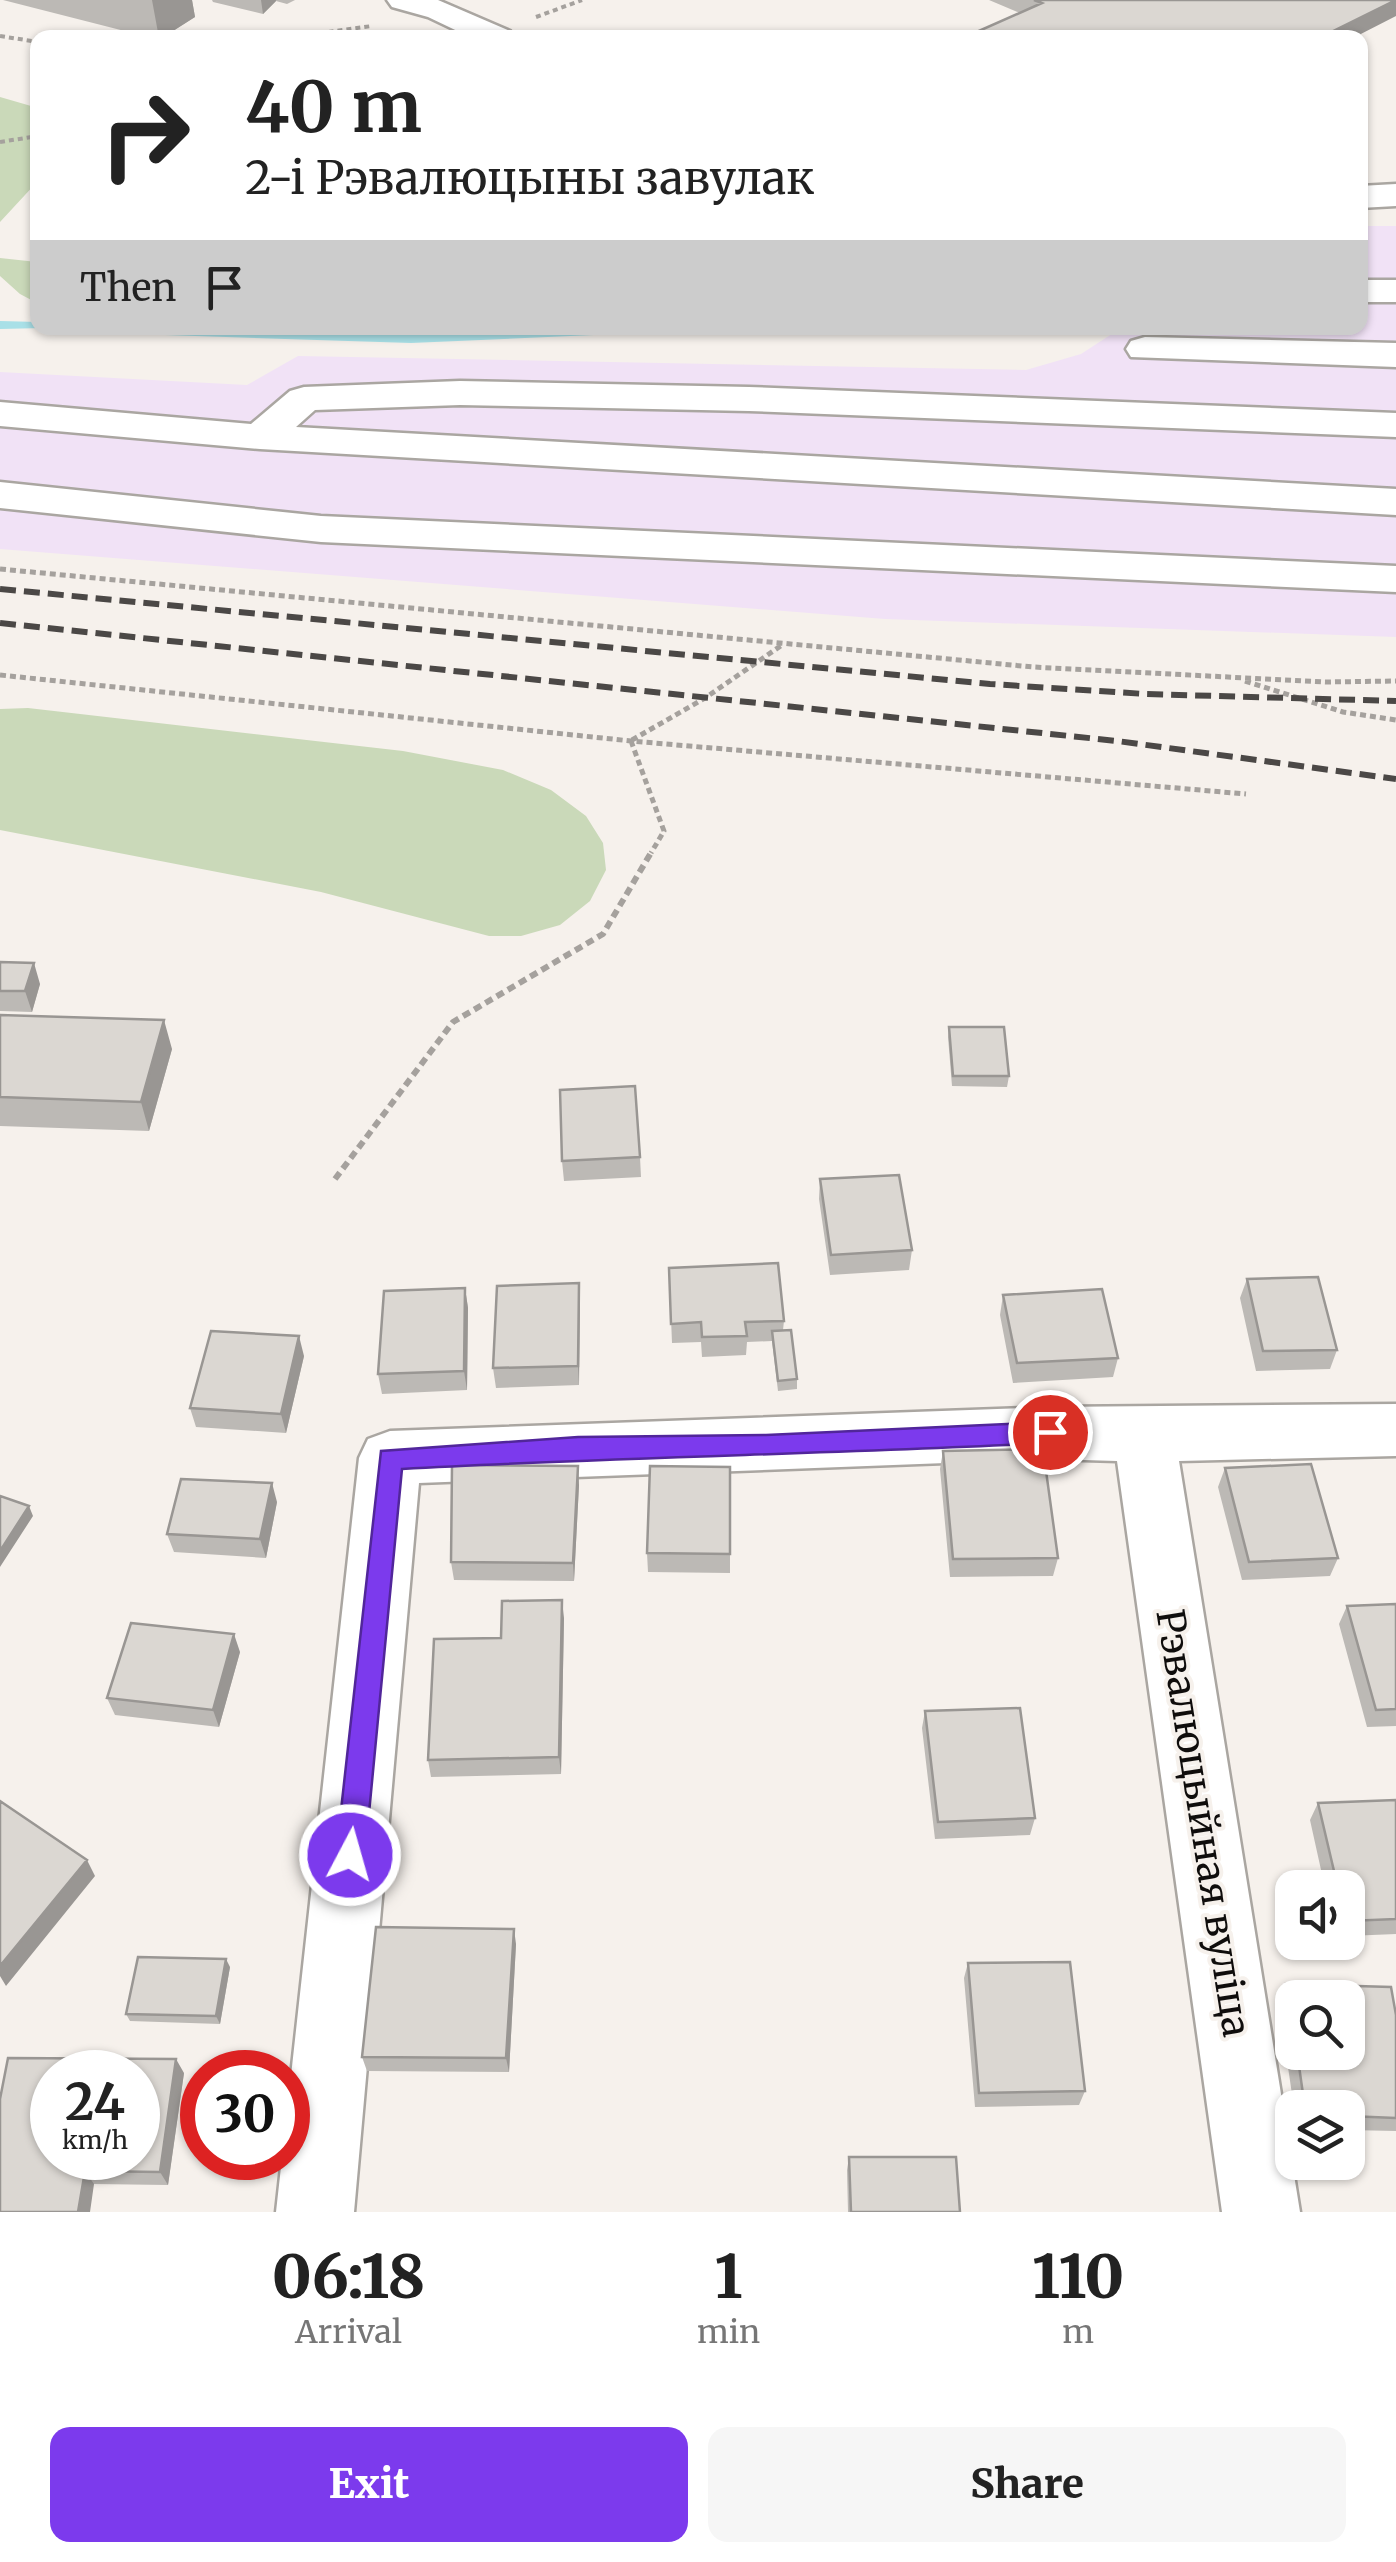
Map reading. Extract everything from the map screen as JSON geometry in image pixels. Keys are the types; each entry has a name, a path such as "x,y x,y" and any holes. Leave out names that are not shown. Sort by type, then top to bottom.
{"street":[{"path":"403,0 454,5 488,30"},
{"path":"1368,197 1396,195"},
{"path":"1368,291 1396,292"},
{"path":"1145,349 1396,355"},
{"path":"260,437 304,399 460,393 749,399 1396,424"},
{"path":"0,414 260,437 1396,502"},
{"path":"0,495 321,529 1396,579"},
{"path":"315,2212 390,1458 1050,1432 1144,1435 1396,1430"},
{"name":"Рэвалюцыйная вуліца","path":"1144,1435 1261,2212"}],"path":[{"path":"530,20 582,0"},
{"path":"349,30 382,26"},
{"path":"0,36 30,41"},
{"path":"0,142 30,137"},
{"path":"0,570 1034,666 1234,678 1396,681"},
{"path":"631,741 718,690 783,644"},
{"path":"0,676 631,741 1246,794"},
{"path":"1234,678 1343,712 1396,720"},
{"path":"335,1179 454,1022 603,934 664,831 631,741"}],"shaded area":[{"path":"1368,226 1396,226 1396,637 885,619 0,549 0,372 247,385 298,356 1026,370 1081,354 1110,335 1368,335"}],"green space":[{"path":"0,97 30,106 30,190 0,222"},
{"path":"0,258 30,261 30,299 20,294 0,276"},
{"path":"28,708 403,751 503,770 551,790 586,816 603,843 606,870 590,901 560,925 521,936 489,936 321,892 0,830 0,709"}],"building":[{"path":"1034,0 1396,0 1335,30 981,30 1042,3"},
{"path":"0,962 34,963 25,991 0,991"},
{"path":"0,1015 164,1020 141,1102 0,1097"},
{"path":"949,1027 1004,1027 1009,1076 953,1076"},
{"path":"635,1086 640,1157 562,1161 560,1090"},
{"path":"899,1175 912,1250 831,1255 820,1179"},
{"path":"778,1263 784,1321 745,1322 747,1336 702,1337 701,1322 671,1324 669,1268"},
{"path":"1318,1277 1337,1350 1263,1351 1247,1279"},
{"path":"579,1283 578,1366 493,1368 497,1286"},
{"path":"465,1288 464,1371 378,1374 384,1291"},
{"path":"1102,1289 1118,1358 1017,1363 1003,1295"},
{"path":"791,1330 797,1379 778,1381 772,1331"},
{"path":"211,1331 299,1336 281,1414 190,1408"},
{"path":"1043,1449 1058,1558 953,1559 943,1451"},
{"path":"1311,1464 1338,1558 1249,1562 1225,1468"},
{"path":"452,1465 578,1466 573,1563 451,1562"},
{"path":"650,1466 730,1467 730,1554 647,1553"},
{"path":"181,1479 272,1483 260,1539 167,1534"},
{"path":"0,1496 29,1506 0,1551"},
{"path":"562,1600 559,1757 428,1760 434,1639 501,1638 502,1601"},
{"path":"1396,1604 1396,1709 1376,1710 1347,1606"},
{"path":"131,1623 234,1634 213,1710 107,1698"},
{"path":"1020,1708 1035,1818 938,1822 925,1711"},
{"path":"1396,1800 1396,1919 1365,1920 1365,1870 1334,1870 1318,1803"},
{"path":"0,1801 87,1860 0,1966"},
{"path":"376,1927 514,1929 506,2058 362,2057"},
{"path":"138,1957 226,1959 216,2016 126,2014"},
{"path":"1070,1962 1085,2091 979,2093 968,1963"},
{"path":"1365,1986 1391,1987 1396,2015 1396,2118 1365,2117 1365,2090 1302,2090 1300,2070 1365,2070"},
{"path":"8,2058 30,2058 30,2180 83,2180 78,2212 0,2212 0,2099"},
{"path":"160,2059 176,2059 160,2172"},
{"path":"849,2157 956,2157 960,2212 851,2212"}],"waterway":[{"path":"0,325 30,326"},
{"path":"288,335 411,339 502,335"}],"railway":[{"path":"0,589 990,684 1145,694 1396,701"},
{"path":"0,623 1117,741 1396,779"}],"route":[{"path":"350,1855 390,1458 578,1448 906,1441 1050,1432"}]}
